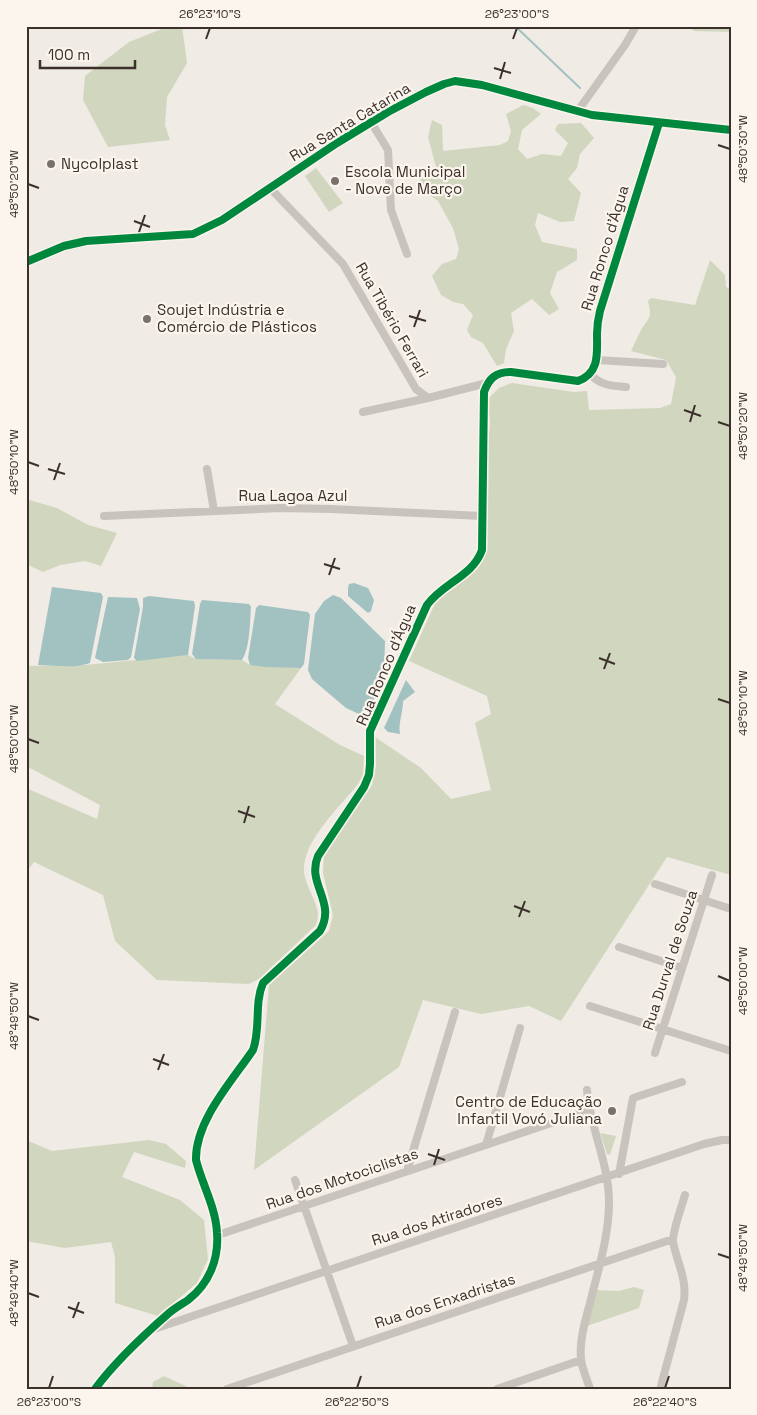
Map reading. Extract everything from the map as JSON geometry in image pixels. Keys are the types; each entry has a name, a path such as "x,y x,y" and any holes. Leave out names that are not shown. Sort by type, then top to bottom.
{"street":[{"path":"577,112 625,45 636,26"},
{"name":"Rua Santa Catarina","path":"26,262 64,246 86,241 193,234 222,220 371,122 426,92 455,81 482,85 577,112 731,130"},
{"path":"371,122 388,150 391,210 407,254"},
{"name":"Rua Ronco d’Água","path":"590,374 597,360 596,332 600,311 659,123"},
{"name":"Rua Tibério Ferrari","path":"270,188 343,264 416,389 428,398 488,383"},
{"path":"597,360 663,364"},
{"path":"488,383 495,375 503,372 571,381 584,379 590,374 595,380 603,384 626,387"},
{"name":"Rua Ronco d’Água","path":"95,1389 108,1373 152,1329 170,1312 196,1293 208,1278 216,1257 218,1235 196,1160 200,1136 203,1127 220,1098 253,1050 257,1041 259,991 262,983 320,931 324,924 327,910 315,875 315,862 364,787 369,775 370,730 427,605 433,596 474,566 479,558 482,550 484,392 488,383"},
{"path":"363,412 428,398"},
{"path":"207,469 214,511"},
{"name":"Rua Lagoa Azul","path":"104,516 282,508 482,516"},
{"name":"Rua Durval de Souza","path":"655,1053 712,874"},
{"path":"654,884 731,909"},
{"path":"619,947 682,968"},
{"path":"590,1006 663,1030 730,1049"},
{"path":"407,1172 455,1012"},
{"path":"486,1145 520,1028"},
{"path":"619,1174 633,1098 682,1082"},
{"path":"587,1090 590,1110 608,1178 608,1216 600,1264 583,1328 581,1360 590,1389"},
{"name":"Rua dos Motociclistas","path":"218,1235 590,1110"},
{"name":"Rua dos Atiradores","path":"152,1329 608,1178 713,1141 731,1140"},
{"path":"295,1180 353,1346"},
{"path":"661,1386 684,1300 685,1289 673,1239 685,1195"},
{"name":"Rua dos Enxadristas","path":"227,1388 673,1239"},
{"path":"497,1389 581,1360"}],"green space":[{"path":"169,26 182,26 187,63 167,97 165,125 170,140 108,147 83,100 85,76 129,42"},
{"path":"684,26 731,26 731,32 695,31"},
{"path":"523,105 533,108 541,114 522,130 518,149 527,159 542,154 561,156 568,143 555,130 558,124 581,123 594,138 580,154 577,168 568,179 581,193 574,221 560,222 538,213 535,225 542,242 577,249 577,260 557,272 550,293 559,309 549,315 532,299 511,313 514,331 506,349 504,363 497,366 483,343 471,337 467,330 473,315 463,304 453,302 441,295 432,276 442,264 456,259 459,249 453,228 438,201 427,193 417,175 436,167 428,137 432,120 442,125 443,151 500,145 508,141 511,131 506,114"},
{"path":"316,168 343,203 329,212 305,176"},
{"path":"710,260 725,275 726,287 731,289 731,875 667,857 561,1021 529,1006 481,1014 423,1000 399,1067 254,1170 269,985 329,931 333,915 323,873 324,855 372,785 376,766 375,737 421,768 451,799 491,790 475,723 491,714 487,696 409,661 436,601 478,568 487,550 487,460 490,423 488,399 499,388 512,383 574,392 587,391 589,410 660,408 671,404 676,377 666,360 631,351 649,318 648,301 651,298 695,305"},
{"path":"26,499 57,508 88,525 117,533 101,566 85,561 60,565 43,572 26,564"},
{"path":"188,655 196,659 242,660 250,665 301,668 275,704 340,745 364,756 363,775 358,784 315,837 305,861 305,878 317,909 316,925 259,979 249,984 157,980 115,941 103,895 34,862 26,872 26,788 97,819 100,805 26,766 26,666 85,665"},
{"path":"600,1133 616,1136 610,1155 607,1154"},
{"path":"26,1140 52,1151 149,1140 166,1144 186,1161 185,1168 134,1152 122,1177 180,1200 204,1220 208,1259 197,1283 158,1316 115,1303 115,1257 111,1242 65,1248 26,1241"},
{"path":"634,1287 644,1290 639,1308 587,1326 596,1290 619,1291"},
{"path":"164,1376 192,1389 152,1389 153,1382"}],"water":[{"path":"354,583 368,588 374,600 371,611 368,613 348,596 349,584"},
{"path":"52,587 101,593 103,597 90,663 71,666 38,665"},
{"path":"333,595 341,598 385,641 384,675 369,711 361,715 346,708 333,697 312,679 308,670 315,614 324,601"},
{"path":"149,596 194,601 195,606 188,655 137,661 134,658 143,598"},
{"path":"108,597 137,598 140,609 131,657 128,660 103,662 95,658"},
{"path":"202,600 249,604 251,607 248,642 242,660 196,659 192,654"},
{"path":"259,605 308,612 310,615 304,664 301,668 250,665 248,658 256,608"},
{"path":"406,680 415,692 403,701 400,734 388,732 384,728"}],"waterway":[{"path":"515,26 580,88"}],"cycle path":[{"path":"26,262 64,246 86,241 193,234 222,220 337,143 388,112 426,92 455,81 482,85 592,115 731,130"},
{"path":"95,1389 140,1339 169,1313 195,1294 207,1279 216,1252 217,1233 214,1214 196,1160 197,1145 208,1116 216,1102 253,1050 257,1033 260,991 263,983 320,931 325,911 316,875 315,866 318,856 364,787 369,775 370,731 427,605 441,591 465,573 478,559 482,550 484,392 488,383 501,373 511,372 578,381 594,368 597,355 597,328 600,311 659,123"}],"place":[{"name":"Nycolplast","path":"51,164"},
{"name":"Escola Municipal - Nove de Março","path":"335,181"},
{"name":"Soujet Indústria e Comércio de Plásticos","path":"147,319"},
{"name":"Centro de Educação Infantil Vovó Juliana","path":"612,1111"}]}
